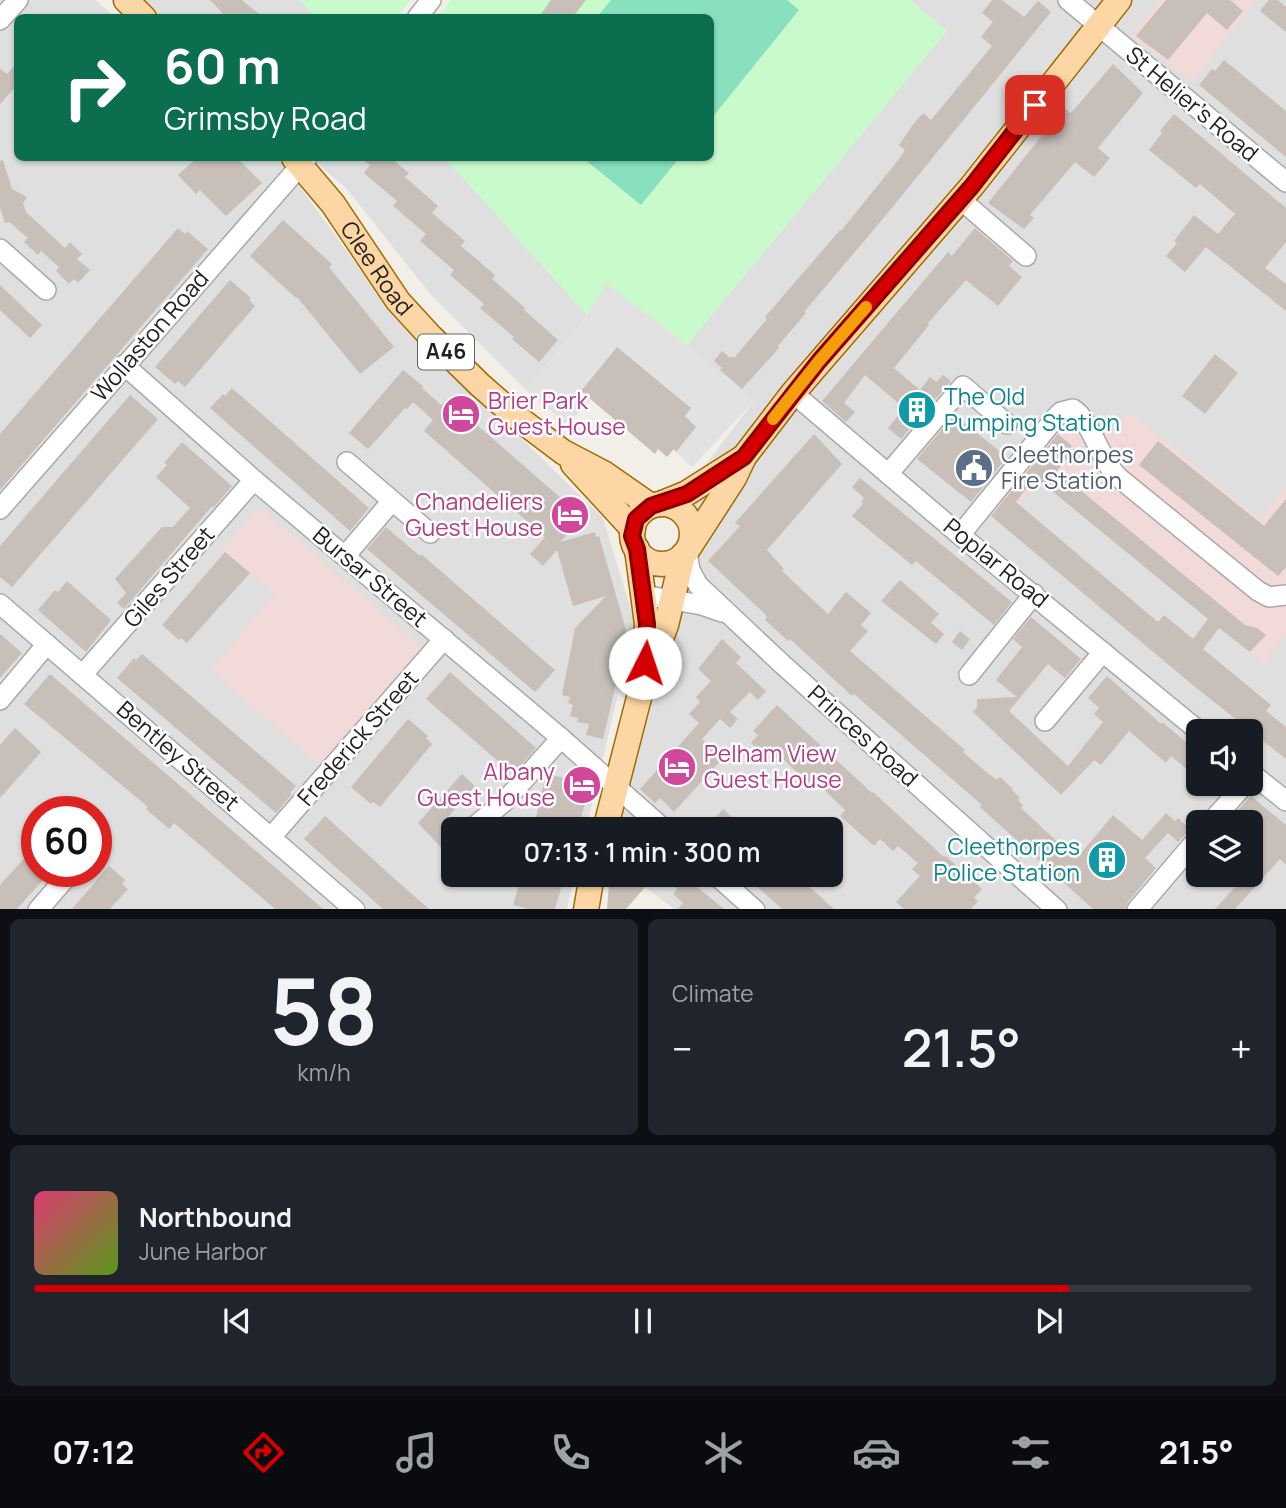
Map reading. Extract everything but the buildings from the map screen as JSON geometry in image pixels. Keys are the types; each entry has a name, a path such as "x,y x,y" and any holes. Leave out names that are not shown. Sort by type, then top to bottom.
{"main road":[{"path":"126,0 140,14"},
{"path":"643,682 657,652 686,551 734,478 744,457 793,393 960,199 1119,0"},
{"name":"Clee Road","path":"302,161 398,300 431,338 518,418 563,452 656,505"},
{"name":"Clee Road","path":"563,452 635,539"},
{"path":"610,817 643,682 647,624 635,539 643,511 687,494 744,457"},
{"name":"A46","path":"635,539 642,556 658,564 667,563 686,551 691,526 687,517 680,509 656,505"},
{"path":"586,909 590,887"}],"street":[{"path":"0,20 18,0"},
{"path":"420,14 431,0"},
{"name":"St Helier's Road","path":"1068,0 1286,182"},
{"name":"Wollaston Road","path":"0,509 300,161"},
{"path":"960,199 1026,256"},
{"path":"0,249 46,290"},
{"name":"Bursar Street","path":"124,365 254,480 618,786 651,817"},
{"path":"888,474 963,386 1007,424"},
{"name":"Poplar Road","path":"793,393 960,535 1186,720"},
{"path":"960,535 1056,417 1061,412 1073,409 1082,416 1104,460 1118,477 1258,591 1269,597 1286,595"},
{"path":"347,462 430,533"},
{"name":"Giles Street","path":"83,674 254,480"},
{"path":"345,556 392,501"},
{"name":"Princes Road","path":"686,551 690,570 698,585 1057,909"},
{"path":"969,675 1034,594"},
{"path":"643,595 702,605 730,614"},
{"name":"Bentley Street","path":"0,604 355,909"},
{"name":"Frederick Street","path":"272,836 444,639"},
{"path":"0,700 47,644"},
{"path":"1045,721 1103,652"},
{"path":"485,817 503,802 561,738"},
{"path":"1263,786 1286,801"},
{"path":"1221,810 1234,796"},
{"path":"1137,909 1186,852"},
{"path":"38,909 58,887"},
{"path":"730,887 755,909"}],"shaded area":[{"path":"0,0 95,0 111,14 14,14 14,161 279,161 391,312 603,518 635,623 589,817 441,817 441,887 572,887 567,909 0,909"},
{"path":"131,0 300,0 313,14 147,14"},
{"path":"910,0 1286,0 1286,909 674,909 645,887 843,887 843,817 619,817 631,685 697,476 754,401 687,345 947,31"},
{"path":"1161,0 1256,0 1191,82 1132,36"},
{"path":"314,161 448,161 587,315 526,390 431,295 347,189"},
{"path":"606,283 754,401 692,467 676,452 695,427 685,416 691,408 617,347 581,391 590,400 568,425 526,390 587,315"},
{"path":"1133,415 1260,519 1286,488 1286,635 1263,662 1042,482 1040,481 1002,525 984,511 1052,427 1060,435 1068,427 1079,435 1105,422"},
{"path":"260,507 422,648 320,765 211,671 275,593 222,549"}],"green space":[{"path":"300,0 411,0 399,14 312,14"},
{"path":"451,0 910,0 947,31 687,345 607,284 587,315 448,161 714,161 714,14 440,14"},
{"path":"611,0 787,0 799,10 714,115 714,14 599,14"},
{"path":"587,161 677,161 641,205"}],"slow traffic":[{"path":"773,419 866,307"}],"place":[{"name":"The Old Pumping Station","path":"917,410"},
{"name":"Brier Park Guest House","path":"461,414"},
{"name":"Cleethorpes Fire Station","path":"974,468"},
{"name":"Chandeliers Guest House","path":"570,515"},
{"name":"Pelham View Guest House","path":"677,767"},
{"name":"Albany Guest House","path":"582,785"},
{"name":"Cleethorpes Police Station","path":"1107,860"}],"route":[{"path":"645,663 647,624 637,549 632,536 636,519 651,506 687,494 744,457 819,361 972,186 1035,105"}]}
